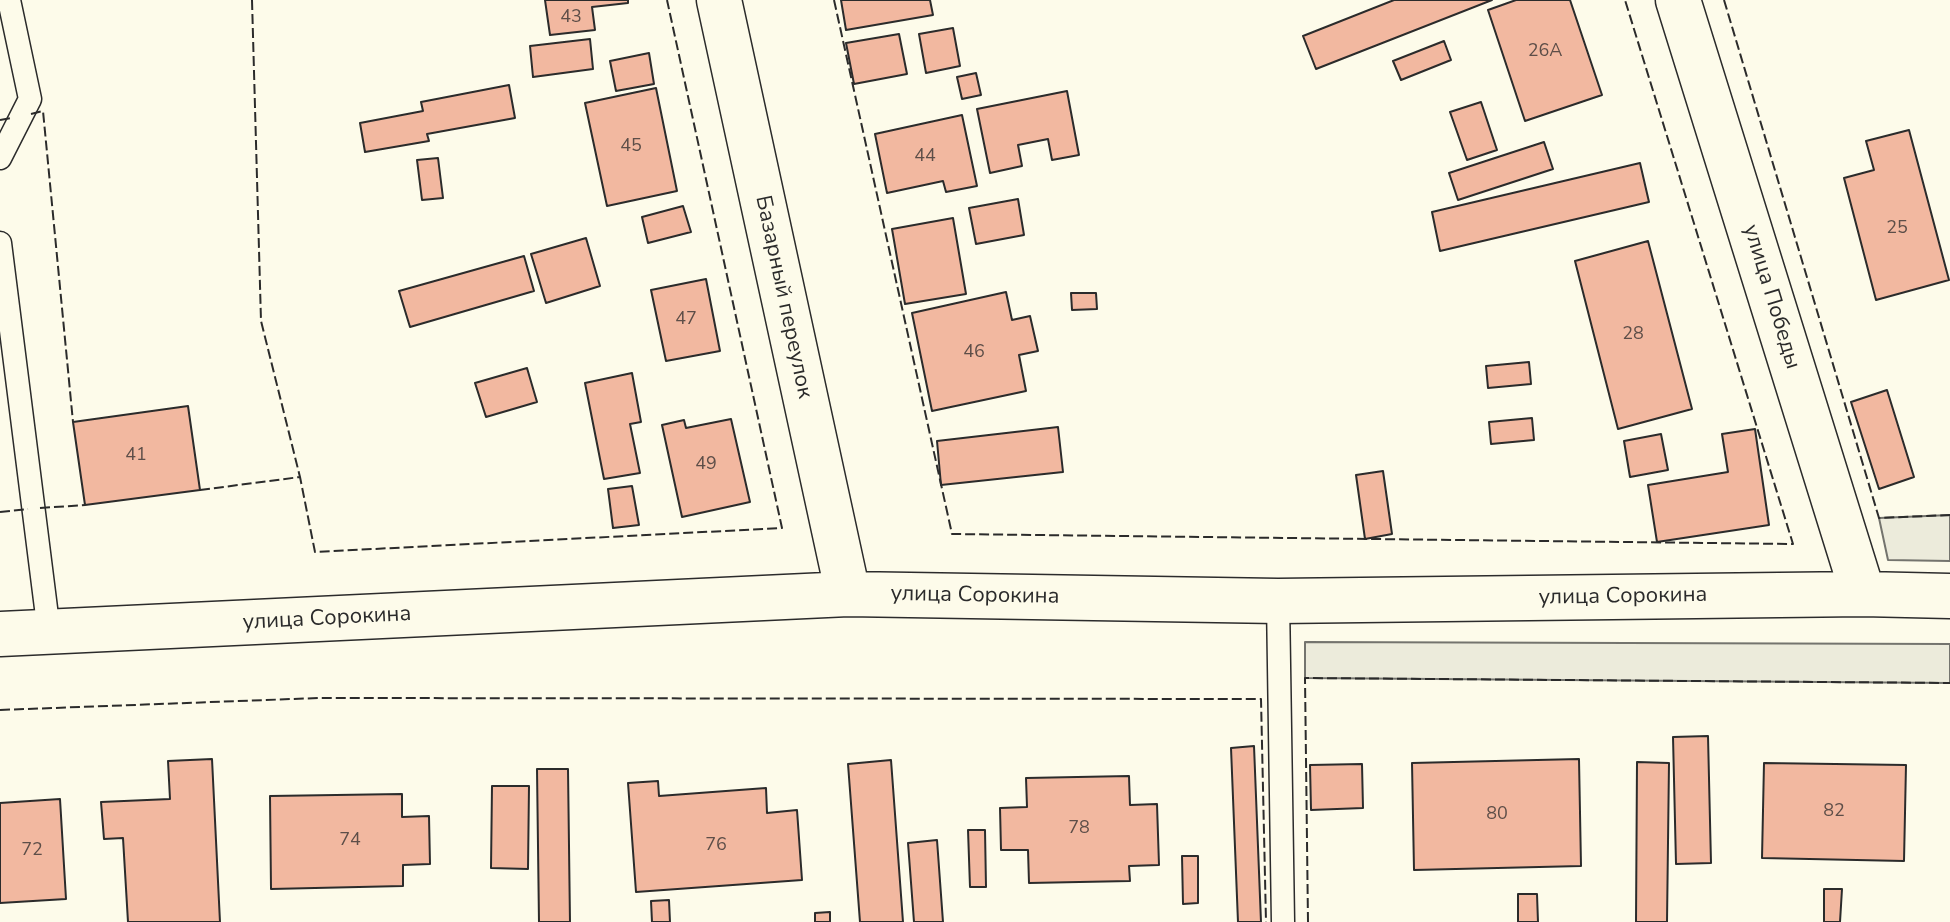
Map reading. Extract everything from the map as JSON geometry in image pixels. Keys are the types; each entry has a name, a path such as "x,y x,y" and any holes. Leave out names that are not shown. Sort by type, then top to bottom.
{"street":[{"name":"Базарный переулок","path":"719,0 848,594"},
{"name":"улица Победы","path":"1678,0 1863,594"},
{"name":"улица Сорокина","path":"0,634 848,594 1278,601 1863,594 1950,596"}],"lane":[{"path":"0,158 30,99 9,0"},
{"path":"0,243 49,632"},
{"path":"1278,601 1283,922"}],"shaded area":[{"path":"1950,515 1950,561 1888,560 1879,518"},
{"path":"1305,642 1950,644 1950,683 1305,678"}],"building":[{"path":"545,0 628,0 628,3 592,7 595,30 550,35"},
{"path":"841,0 930,0 933,15 846,30"},
{"path":"1394,0 1492,0 1316,69 1303,36"},
{"path":"1516,0 1570,0 1602,95 1525,121 1488,10"},
{"path":"953,28 960,66 926,73 919,34"},
{"path":"899,34 907,74 854,84 846,43"},
{"path":"590,39 593,69 533,77 530,46"},
{"path":"1444,41 1451,60 1401,80 1393,61"},
{"path":"649,53 654,84 616,91 610,61"},
{"path":"976,73 981,95 962,99 957,77"},
{"path":"509,85 515,118 427,134 429,141 365,152 360,123 423,111 421,102"},
{"path":"656,88 677,191 607,206 585,103"},
{"path":"1067,91 1079,155 1052,160 1048,139 1018,145 1022,166 990,173 977,109"},
{"path":"1481,102 1497,150 1467,160 1450,112"},
{"path":"962,115 977,186 946,192 943,181 887,193 875,134"},
{"path":"1909,130 1949,280 1876,300 1844,178 1874,170 1866,141"},
{"path":"1544,142 1553,169 1458,200 1449,173"},
{"path":"438,158 443,198 422,200 417,160"},
{"path":"1640,163 1649,202 1440,251 1432,212"},
{"path":"1018,199 1024,235 976,244 969,208"},
{"path":"683,206 691,232 648,243 642,217"},
{"path":"953,218 966,294 905,304 892,229"},
{"path":"586,238 600,286 546,303 531,254"},
{"path":"1648,241 1692,409 1618,429 1575,261"},
{"path":"524,256 534,291 410,327 399,291"},
{"path":"706,279 720,351 666,361 651,290"},
{"path":"1006,292 1012,320 1030,316 1038,351 1019,355 1026,391 932,411 912,313"},
{"path":"1071,293 1096,293 1097,309 1072,310"},
{"path":"1529,362 1531,384 1488,388 1486,366"},
{"path":"527,368 537,402 486,417 475,383"},
{"path":"632,373 641,422 630,424 640,473 604,479 585,383"},
{"path":"1887,390 1914,477 1879,489 1851,402"},
{"path":"188,406 200,490 85,505 73,422"},
{"path":"1532,418 1534,440 1491,444 1489,422"},
{"path":"731,419 750,502 682,517 662,425 684,420 686,428"},
{"path":"1058,427 1063,472 941,485 937,441"},
{"path":"1755,429 1769,525 1657,542 1648,485 1728,472 1722,434"},
{"path":"1661,434 1668,470 1630,477 1624,441"},
{"path":"1383,471 1392,534 1365,539 1356,475"},
{"path":"632,486 639,525 613,528 608,489"},
{"path":"1708,736 1711,863 1676,864 1673,737"},
{"path":"1254,746 1261,922 1238,922 1231,748"},
{"path":"212,759 220,922 128,922 123,838 104,839 101,802 170,799 168,761"},
{"path":"1579,759 1581,866 1414,870 1412,763"},
{"path":"891,760 903,922 860,922 848,764"},
{"path":"1637,762 1669,763 1667,922 1636,922"},
{"path":"1764,763 1906,765 1904,861 1762,858"},
{"path":"1362,764 1363,808 1311,810 1310,765"},
{"path":"537,769 568,769 570,922 539,922"},
{"path":"1129,776 1130,805 1157,804 1159,865 1129,866 1130,881 1029,883 1028,850 1001,850 1000,808 1027,807 1026,778"},
{"path":"658,781 659,796 766,788 767,813 797,810 802,880 636,892 628,783"},
{"path":"492,786 529,786 528,869 491,868"},
{"path":"402,794 402,817 429,816 430,864 403,865 403,886 271,889 270,796"},
{"path":"60,799 66,899 0,903 0,803"},
{"path":"968,830 985,830 986,887 970,887"},
{"path":"937,840 943,922 914,922 908,843"},
{"path":"1182,856 1198,856 1198,903 1183,904"},
{"path":"1824,889 1842,889 1840,922 1824,922"},
{"path":"1518,894 1537,894 1538,922 1518,922"},
{"path":"669,900 670,922 652,922 651,901"},
{"path":"830,912 830,922 815,922 815,913"}],"fence":[{"path":"252,0 261,321 300,477"},
{"path":"200,490 300,477 315,552 782,528 667,0"},
{"path":"834,0 952,534 1793,544 1625,0"},
{"path":"1724,0 1879,518 1950,515"},
{"path":"31,114 43,111 73,422"},
{"path":"0,120 12,118"},
{"path":"40,508 85,505"},
{"path":"0,512 28,509"},
{"path":"1308,922 1305,678 1950,683"},
{"path":"0,710 319,698 1261,699 1266,922"}]}
